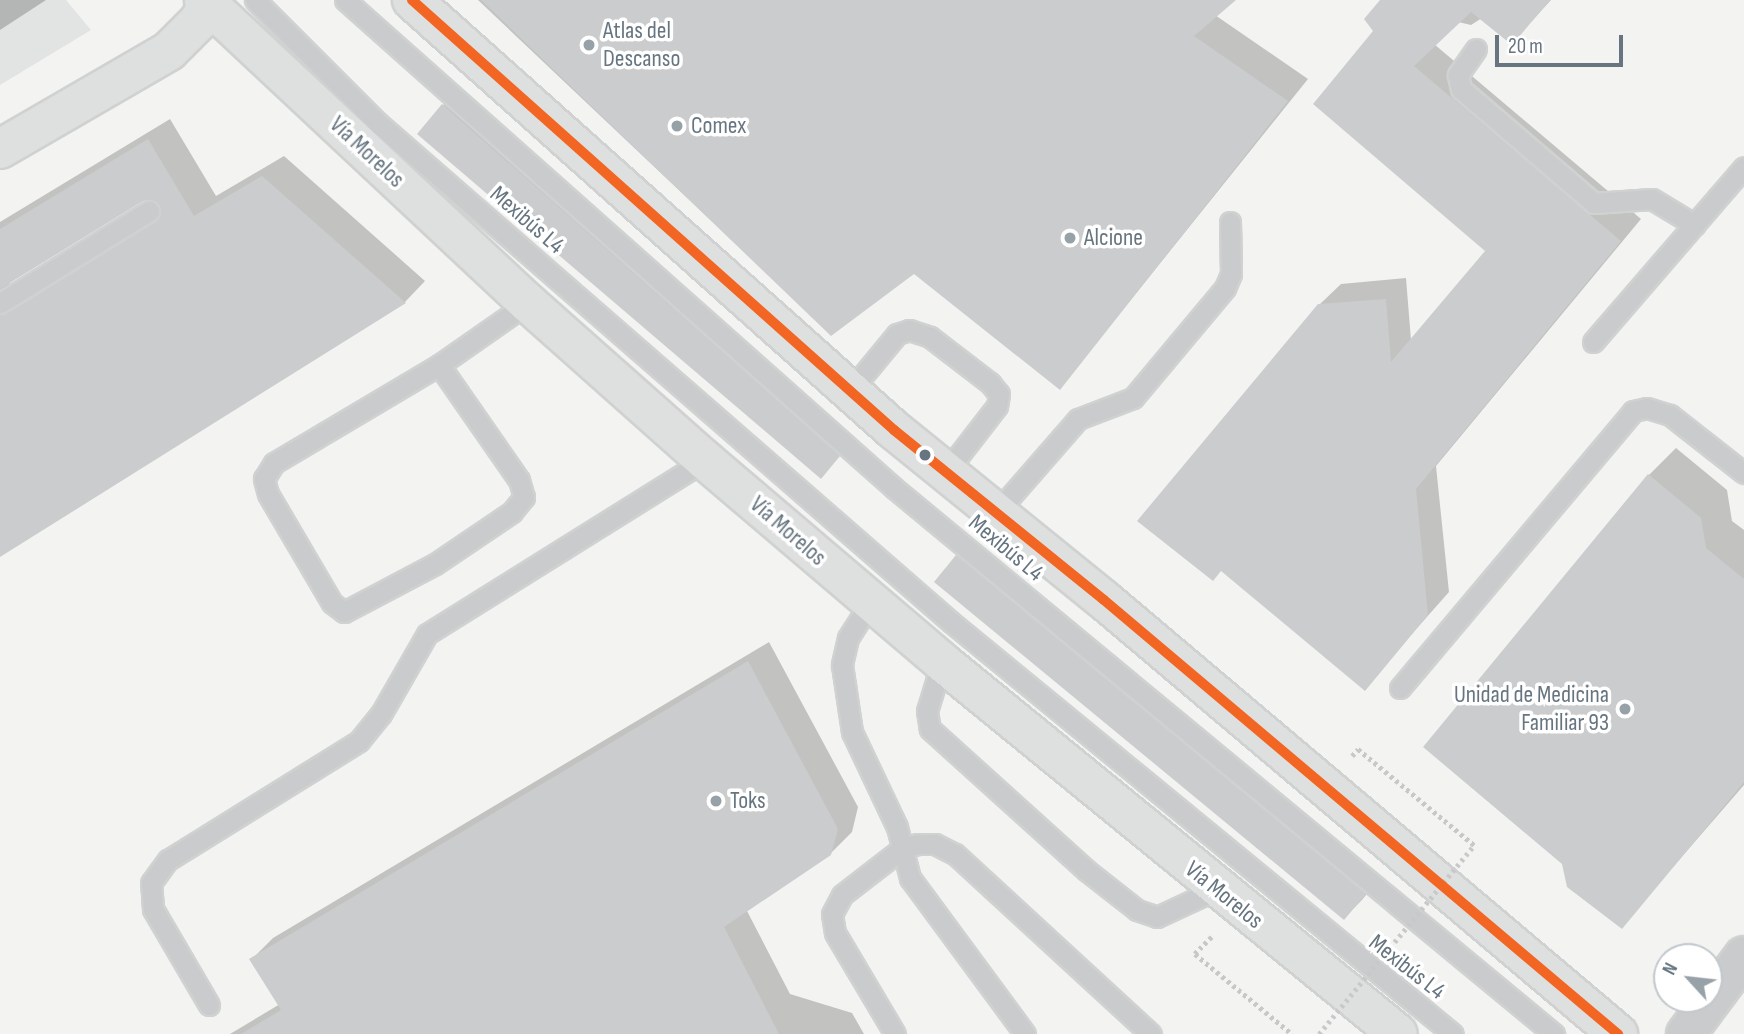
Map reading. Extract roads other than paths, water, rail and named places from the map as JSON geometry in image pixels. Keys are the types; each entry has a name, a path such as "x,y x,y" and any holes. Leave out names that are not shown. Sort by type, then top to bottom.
{"main road":[{"path":"412,0 850,391 1618,1034"},
{"path":"0,149 169,51 208,2"},
{"name":"Vía Morelos","path":"208,2 528,303 705,460 942,662 1398,1034"}],"street":[{"path":"1686,1034 1744,956"}],"lane":[{"name":"Mexibús L4","path":"255,0 378,123 951,622 1452,1034"},
{"name":"Mexibús L4","path":"345,0 894,488 1554,1034"},
{"path":"1476,49 1458,75 1461,89 1589,199 1601,204 1653,199 1695,225"},
{"path":"1593,342 1744,167"},
{"path":"0,303 149,211"},
{"path":"996,513 1078,419 1133,398 1225,288 1231,274 1230,222"},
{"path":"439,365 519,480 524,497 512,512 435,564 344,612 331,603 268,494 264,479 274,463 439,365 528,303"},
{"path":"850,391 897,334 909,330 930,337 990,383 999,394 997,406 946,472"},
{"path":"1400,688 1633,411 1647,408 1670,415 1744,473"},
{"path":"209,1005 153,909 151,883 168,860 359,741 381,714 427,634 705,460"},
{"path":"871,602 848,638 842,684 852,732 904,847 916,888 1025,1034"},
{"path":"942,662 927,711 930,729 1086,870 1137,909 1157,917 1217,889"},
{"path":"895,1034 831,922 842,895 904,847 935,844 955,854 1151,1034"}],"place":[{"name":"Atlas del Descanso","path":"589,45"},
{"name":"Comex","path":"677,126"},
{"name":"Alcione","path":"1070,238"},
{"name":"Unidad de Medicina Familiar 93","path":"1625,709"},
{"name":"Toks","path":"716,801"}]}
